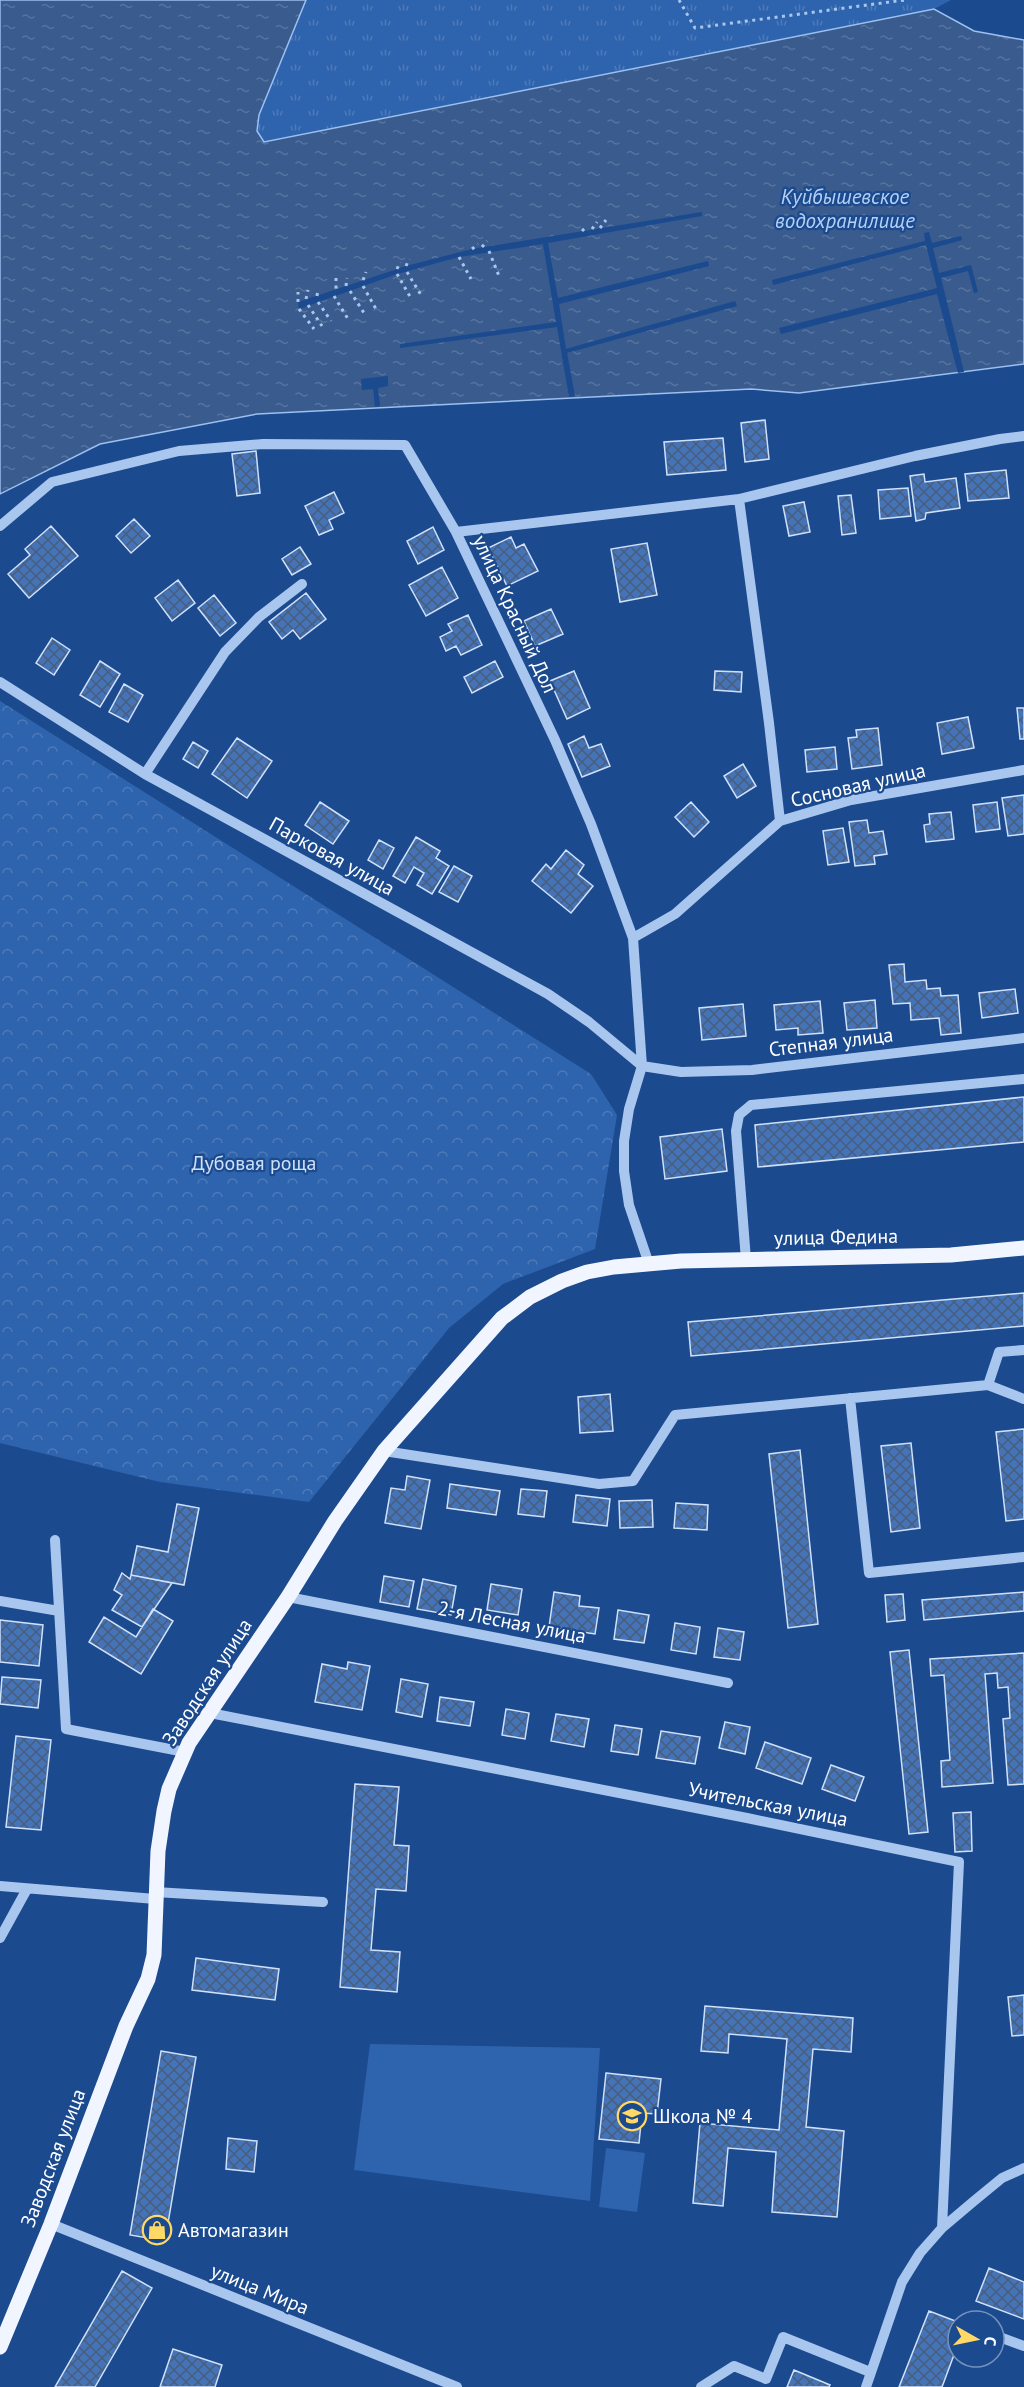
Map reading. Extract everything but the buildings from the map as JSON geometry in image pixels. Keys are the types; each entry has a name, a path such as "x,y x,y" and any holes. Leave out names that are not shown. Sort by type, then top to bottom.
{"main road":[{"name":"улица Федина","path":"649,1264 951,1255 1024,1248"},
{"name":"Заводская улица","path":"0,2347 51,2224 126,2026 148,1979 154,1955 158,1851 164,1811 169,1789 186,1752 288,1597 334,1521 384,1451 502,1318 530,1297 587,1272 649,1264"}],"street":[{"name":"улица Красный Дол","path":"649,1264 629,1205 624,1171 624,1142 629,1109 642,1066 633,938 591,824 555,740 456,532 739,499 915,456 1024,436"},
{"path":"0,526 52,482 179,451 263,444 405,445 456,532"},
{"path":"739,499 770,723 780,821"},
{"path":"145,774 225,652 259,617 302,584"},
{"name":"Парковая улица","path":"0,682 145,774 548,994 589,1022 642,1066"},
{"name":"Сосновая улица","path":"633,938 675,914 780,821 851,800 1024,770"},
{"name":"Степная улица","path":"642,1066 681,1072 752,1070 1024,1038"},
{"path":"746,1260 736,1131 739,1115 751,1104 1024,1079"},
{"path":"988,1385 999,1352 1024,1350"},
{"path":"384,1451 599,1484 633,1480 675,1415 988,1385 1024,1399"},
{"path":"850,1398 869,1573 1024,1557"},
{"path":"55,1540 66,1729 186,1752"},
{"name":"2-я Лесная улица","path":"288,1597 728,1683"},
{"path":"0,1601 59,1611"},
{"name":"Учительская улица","path":"210,1713 959,1862 942,2228"},
{"path":"0,1886 155,1896 323,1902"},
{"path":"0,1938 27,1889"},
{"path":"866,2387 902,2282 920,2253 942,2228 1002,2178 1024,2168"},
{"name":"улица Мира","path":"51,2224 457,2387"},
{"path":"701,2387 734,2366 766,2379 783,2337 870,2372"},
{"path":"1006,2339 1024,2346"}],"path":[{"path":"679,0 695,28 905,0"},
{"path":"600,228 606,220"},
{"path":"592,229 597,222"},
{"path":"582,231 587,226"},
{"path":"472,249 487,241"},
{"path":"489,251 499,276"},
{"path":"459,257 471,279"},
{"path":"406,266 409,259"},
{"path":"397,269 400,262"},
{"path":"363,280 366,272"},
{"path":"407,272 421,295"},
{"path":"397,274 412,300"},
{"path":"336,278 336,289"},
{"path":"346,286 347,278"},
{"path":"363,286 376,309"},
{"path":"317,296 318,289"},
{"path":"306,299 308,290"},
{"path":"350,291 364,313"},
{"path":"298,292 298,302"},
{"path":"334,296 348,319"},
{"path":"318,302 331,321"},
{"path":"308,305 322,326"},
{"path":"299,309 314,329"}],"green space":[{"path":"306,0 951,0 934,9 264,142 257,131 259,115"},
{"name":"Дубовая роща","path":"0,701 591,1074 617,1115 595,1249 503,1284 449,1328 309,1502 160,1482 0,1443"},
{"path":"370,2044 600,2048 590,2201 354,2170"},
{"path":"606,2148 645,2153 637,2212 599,2207"}],"water":[{"name":"Куйбышевское водохранилище","path":"0,0 306,0 259,115 257,131 264,142 934,9 974,31 1024,40 1024,364 799,393 751,389 257,414 100,444 0,494"}],"pier":[{"path":"702,212 702,216 548,243 558,298 708,261 709,266 559,304 566,349 735,301 737,306 567,353 575,396 569,397 557,327 400,348 400,344 556,322 543,244 459,257 397,274 299,309 298,302 406,266 472,249"},
{"path":"929,232 932,243 961,236 962,240 933,248 939,273 971,265 978,292 974,293 968,271 941,278 964,372 958,373 937,294 781,334 779,328 937,288 926,245 773,285 772,280 925,241 924,233"},
{"path":"388,376 388,386 378,388 380,406 375,407 373,389 362,390 361,379"}],"place":[{"name":"Школа № 4","path":"632,2116"},
{"name":"Автомагазин","path":"157,2230"}]}
